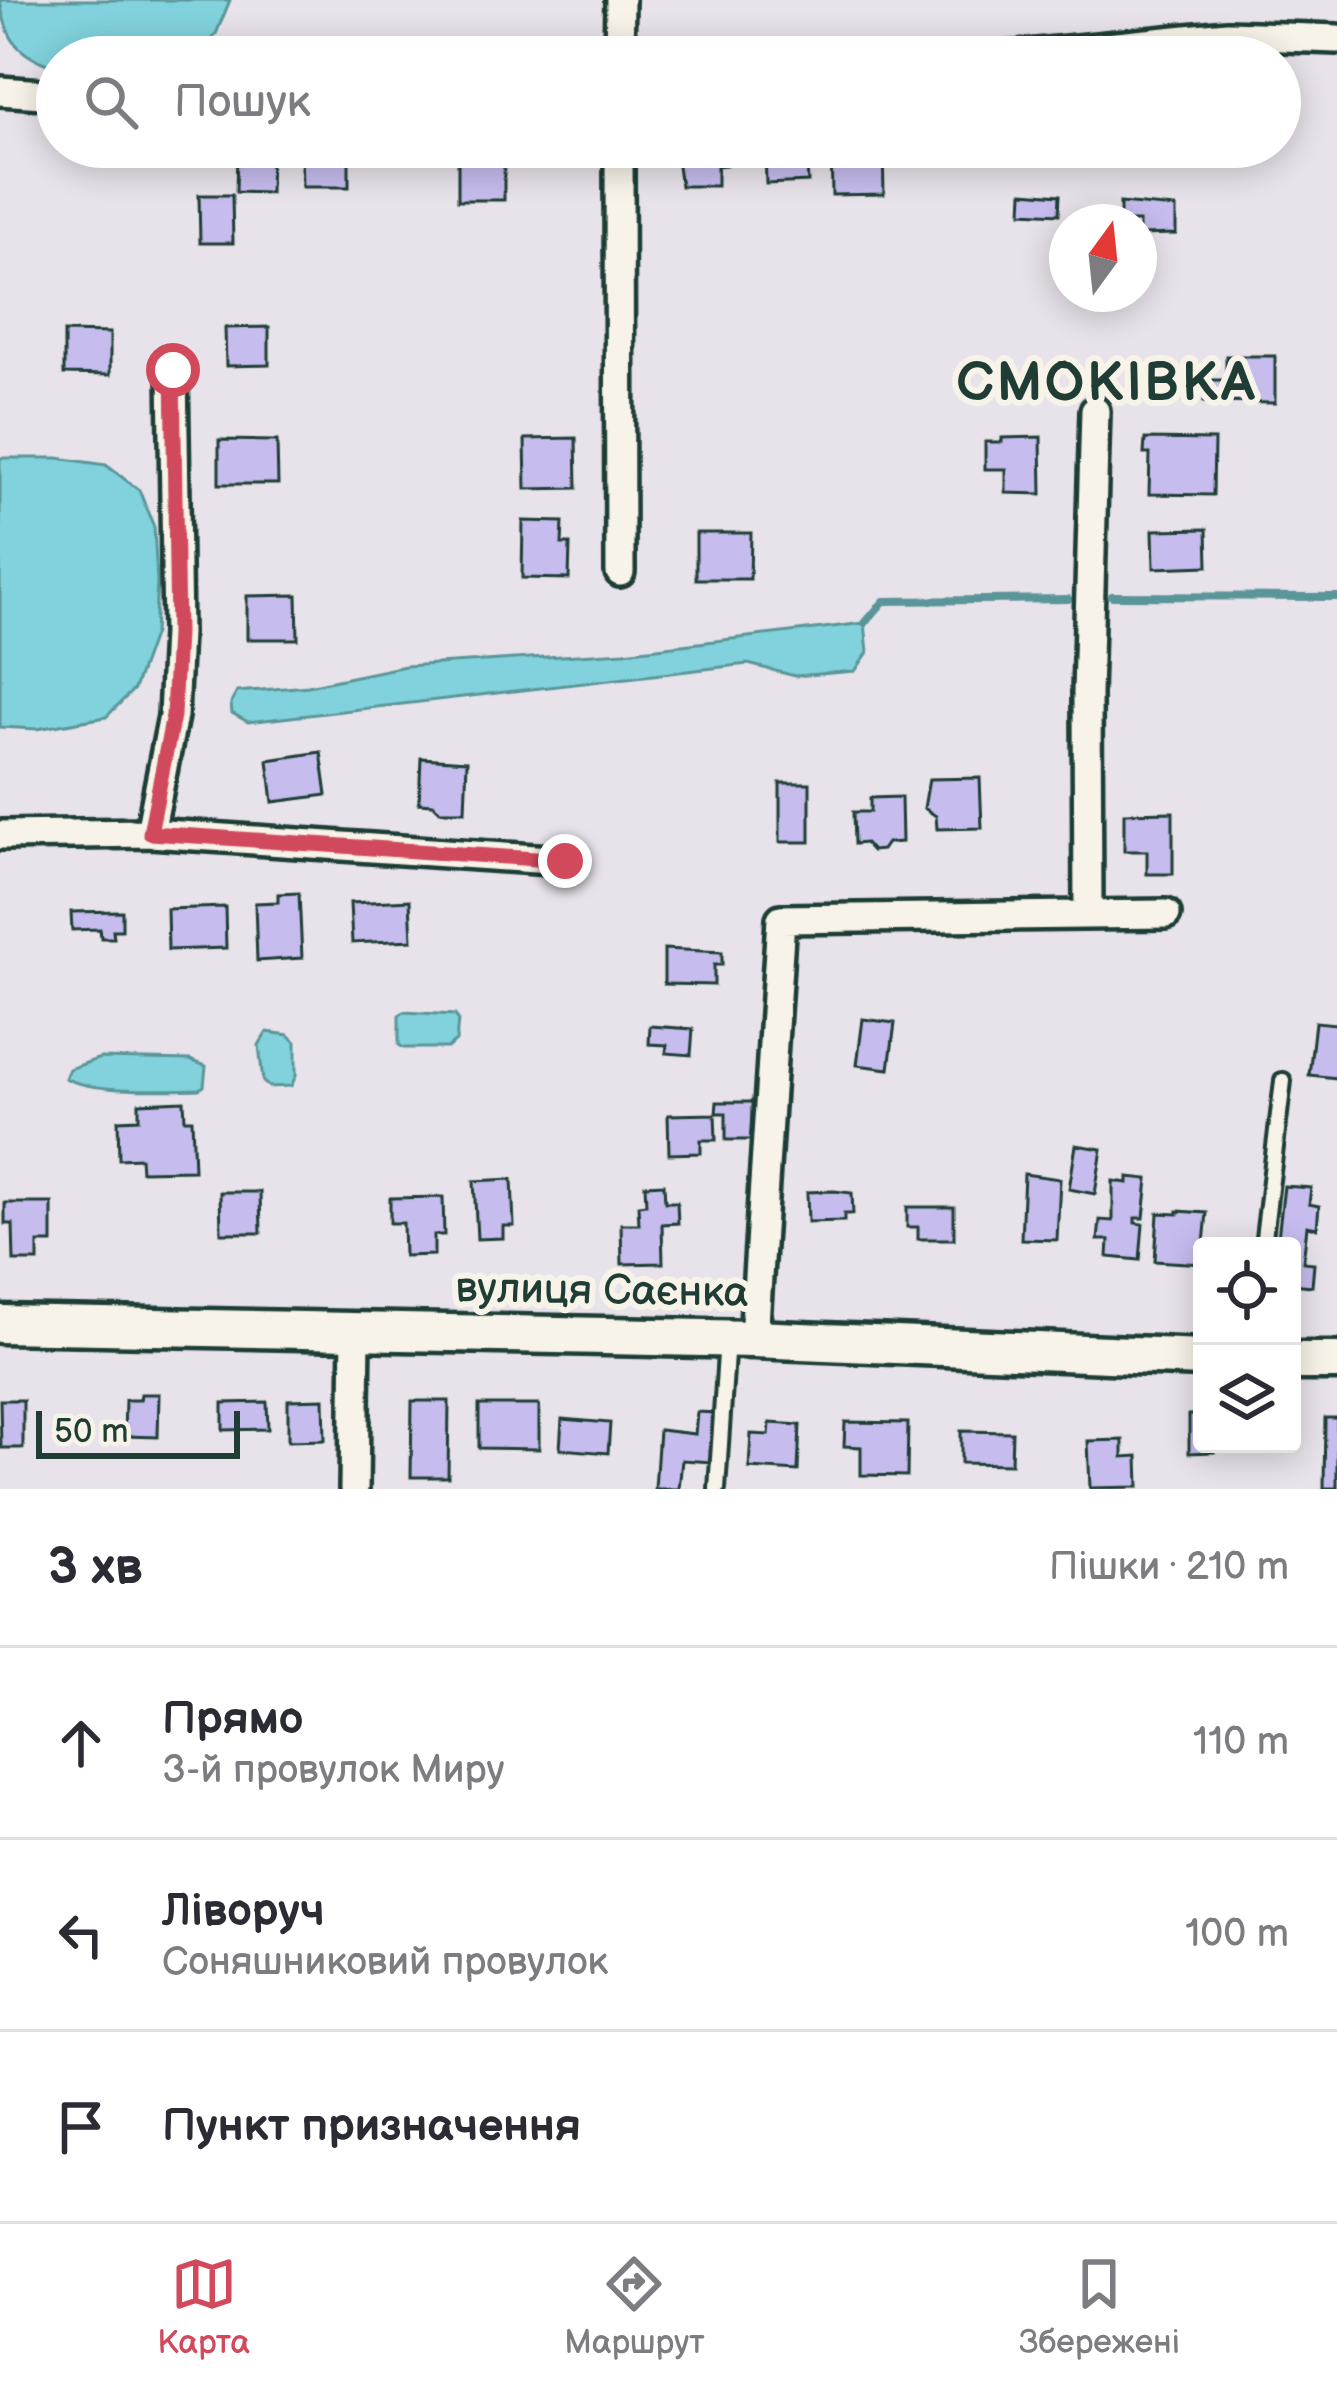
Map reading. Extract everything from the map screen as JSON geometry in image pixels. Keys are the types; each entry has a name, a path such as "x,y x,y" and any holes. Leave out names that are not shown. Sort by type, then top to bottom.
{"street":[{"path":"619,36 620,0"},
{"path":"1217,36 1254,36"},
{"path":"1301,38 1337,39"},
{"path":"0,91 36,94"},
{"path":"620,168 620,572"},
{"path":"150,833 166,767 176,675 173,370"},
{"path":"1088,912 1087,694 1095,411"},
{"path":"0,835 150,833 565,861"},
{"path":"741,1339 781,919 1166,914"},
{"name":"вулиця Саєнка","path":"0,1324 741,1339 1193,1358"},
{"path":"355,1489 356,1331"},
{"path":"1301,1361 1337,1361"}],"lane":[{"path":"1264,1237 1283,1081"},
{"path":"717,1489 741,1339"}],"water":[{"path":"0,0 230,0 214,36 36,36 36,59 16,44"},
{"path":"0,458 58,458 106,465 139,490 154,527 154,633 134,689 106,717 37,729 0,727"},
{"path":"865,623 868,652 855,671 795,676 748,664 248,722 232,713 237,692 308,686 405,666 624,652"},
{"path":"399,1015 455,1015 456,1041 447,1048 404,1048 399,1045"},
{"path":"267,1032 289,1035 296,1042 296,1076 291,1086 269,1087 263,1082 259,1045"},
{"path":"100,1058 190,1060 206,1066 204,1086 130,1090 65,1078 69,1069"}],"building":[{"path":"237,168 271,168 270,193 236,192"},
{"path":"301,168 349,168 349,187 302,187"},
{"path":"458,168 504,168 504,200 458,200"},
{"path":"678,168 717,168 717,186 681,186"},
{"path":"766,168 807,168 808,182 766,184"},
{"path":"831,168 883,168 884,194 832,195"},
{"path":"1023,192 1060,195 1060,204 1049,204 1049,213 1022,212"},
{"path":"199,195 232,195 233,243 200,243"},
{"path":"1157,206 1176,208 1176,234 1157,235"},
{"path":"269,327 269,365 226,366 225,328"},
{"path":"64,332 110,333 110,375 64,374"},
{"path":"1226,356 1275,356 1275,403 1204,402 1204,380 1226,380"},
{"path":"1041,437 1042,494 1006,493 1006,469 985,469 985,442"},
{"path":"576,438 577,488 526,489 525,439"},
{"path":"1145,439 1214,440 1213,495 1149,494 1150,454 1144,454"},
{"path":"219,440 277,441 278,484 219,484"},
{"path":"523,521 563,522 562,544 570,544 569,579 522,578"},
{"path":"1207,529 1208,566 1154,568 1153,530"},
{"path":"696,533 751,533 750,579 696,579"},
{"path":"297,595 298,639 247,639 247,596"},
{"path":"321,752 327,795 273,802 268,760"},
{"path":"421,758 467,761 465,811 440,811 433,804 419,803"},
{"path":"980,778 982,828 937,829 936,816 924,808 929,779"},
{"path":"780,783 810,783 810,842 780,842"},
{"path":"901,797 902,842 872,851 865,843 854,844 853,812 870,812 870,798"},
{"path":"1173,812 1173,874 1147,874 1147,851 1124,851 1124,813"},
{"path":"299,893 302,958 257,961 255,903 278,902 278,894"},
{"path":"410,900 412,940 352,943 350,903"},
{"path":"225,907 226,948 168,950 167,909"},
{"path":"122,911 122,930 113,930 114,938 101,938 100,929 72,930 71,912"},
{"path":"664,949 722,952 722,965 714,965 714,985 664,984"},
{"path":"863,1019 895,1023 889,1069 857,1065"},
{"path":"1315,1022 1337,1024 1337,1078 1309,1075"},
{"path":"650,1026 693,1029 691,1055 666,1053 667,1045 649,1044"},
{"path":"184,1101 185,1119 192,1119 194,1170 141,1171 140,1158 119,1159 118,1120 139,1119 139,1103"},
{"path":"717,1102 752,1102 752,1140 726,1140 726,1113 716,1113"},
{"path":"715,1114 716,1140 701,1140 701,1153 669,1154 668,1115"},
{"path":"1076,1145 1102,1149 1095,1194 1069,1189"},
{"path":"1024,1174 1060,1179 1057,1240 1021,1239"},
{"path":"1128,1177 1148,1179 1144,1218 1135,1218 1135,1223 1143,1224 1140,1260 1108,1257 1109,1240 1098,1240 1100,1220 1113,1221 1113,1181 1128,1183"},
{"path":"512,1179 514,1226 503,1226 503,1238 477,1239 474,1181"},
{"path":"664,1184 665,1202 677,1202 678,1223 662,1224 663,1263 622,1264 621,1224 639,1224 638,1205 646,1204 645,1185"},
{"path":"1284,1186 1311,1188 1309,1204 1319,1206 1317,1228 1307,1226 1303,1262 1314,1263 1312,1286 1301,1285 1301,1237 1278,1237"},
{"path":"220,1192 260,1192 261,1233 221,1233"},
{"path":"807,1192 852,1193 853,1214 844,1214 844,1221 808,1222"},
{"path":"443,1197 444,1235 434,1235 434,1255 404,1256 403,1223 390,1223 390,1198"},
{"path":"5,1203 52,1203 52,1243 38,1243 38,1261 14,1261 13,1224 5,1224"},
{"path":"907,1207 954,1207 954,1239 918,1239 918,1227 907,1227"},
{"path":"1158,1213 1207,1213 1205,1237 1193,1237 1193,1263 1155,1261"},
{"path":"141,1394 159,1394 158,1437 124,1436 125,1400 140,1400"},
{"path":"324,1399 325,1440 288,1441 288,1400"},
{"path":"0,1400 23,1400 23,1448 1,1448"},
{"path":"412,1401 449,1401 448,1477 411,1477"},
{"path":"267,1402 268,1429 223,1430 223,1403"},
{"path":"479,1405 539,1405 539,1449 479,1448"},
{"path":"697,1412 716,1413 712,1462 682,1460 679,1489 655,1489 659,1430 695,1434"},
{"path":"1189,1415 1193,1415 1193,1453 1189,1453"},
{"path":"1325,1418 1337,1418 1337,1488 1324,1488"},
{"path":"562,1419 610,1423 608,1453 560,1449"},
{"path":"845,1422 908,1423 907,1476 861,1475 861,1447 844,1446"},
{"path":"770,1423 800,1425 798,1471 749,1468 751,1434 769,1435"},
{"path":"961,1431 1012,1432 1011,1464 961,1463"},
{"path":"1123,1440 1123,1457 1138,1456 1139,1487 1090,1488 1088,1441"}],"waterway":[{"path":"1112,596 1337,597"},
{"path":"865,623 884,601 1068,599"}],"district":[{"name":"СМОКІВКА","path":"1107,383"}],"route":[{"path":"173,370 177,633 173,716 150,833 565,861"}]}
